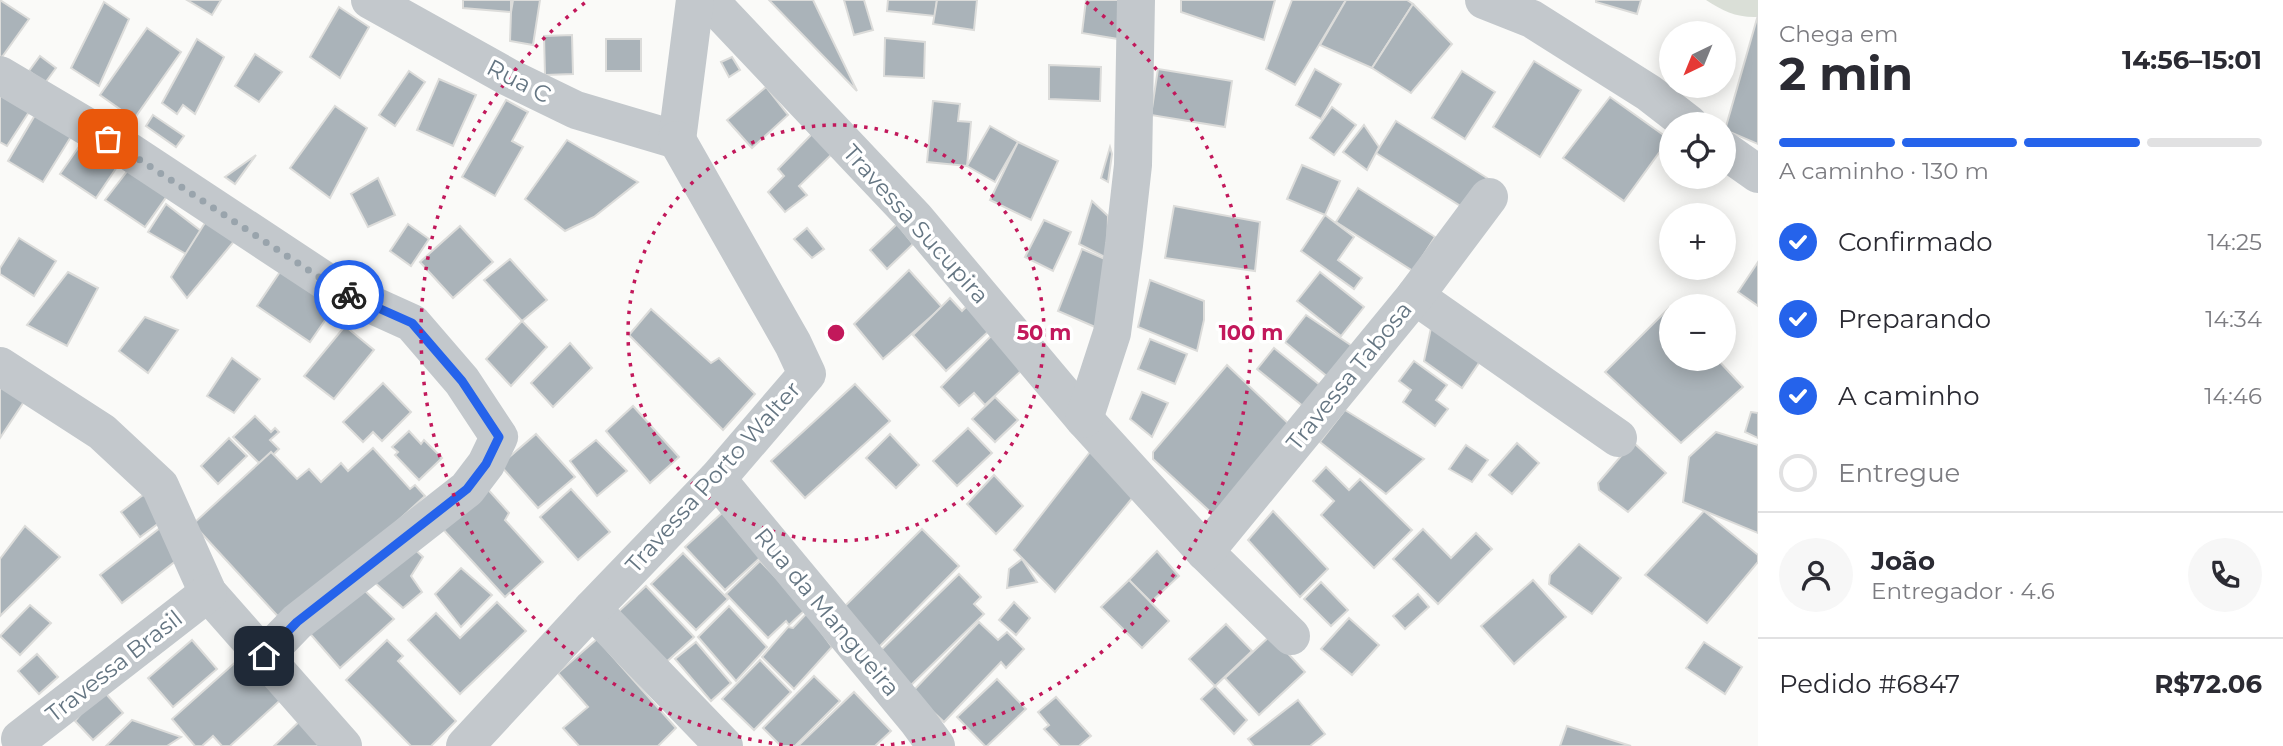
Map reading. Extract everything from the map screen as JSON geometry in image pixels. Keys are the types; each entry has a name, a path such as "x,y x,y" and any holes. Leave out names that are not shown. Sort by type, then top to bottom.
{"street":[{"name":"Rua C","path":"370,0 508,77 576,110 677,140"},
{"path":"677,140 695,0"},
{"name":"Travessa Sucupira","path":"709,0 915,218 1084,419 1205,552 1291,636"},
{"path":"1084,419 1112,334 1124,245 1133,165 1136,0"},
{"path":"1484,0 1532,19 1673,112"},
{"path":"0,75 130,152 339,290 412,323 462,381 499,437 486,464 467,489 297,622 264,656"},
{"name":"Travessa Porto Walter","path":"465,746 717,480 807,374 793,344 677,140"},
{"path":"1736,158 1758,174"},
{"name":"Travessa Tabosa","path":"1205,552 1415,296 1489,197"},
{"path":"1415,296 1618,438"},
{"path":"0,366 102,432 160,486 208,593 343,746"},
{"name":"Rua da Mangueira","path":"717,480 936,746"},
{"name":"Travessa Brasil","path":"15,735 208,593"},
{"path":"592,609 723,746"}],"shaded area":[{"path":"1706,0 1758,0 1758,17 1730,13"}],"building":[{"path":"0,0 29,19 2,57 0,56"},
{"path":"187,0 221,0 212,15"},
{"path":"463,0 511,0 511,12 463,8"},
{"path":"513,0 540,0 533,45 510,41"},
{"path":"769,0 813,0 857,91"},
{"path":"844,0 864,0 873,30 854,35"},
{"path":"888,0 937,0 935,16 887,11"},
{"path":"937,0 977,0 974,30 933,24"},
{"path":"1086,0 1125,0 1118,39 1082,33"},
{"path":"1181,0 1275,0 1264,40 1181,12"},
{"path":"1292,0 1346,0 1295,85 1266,69"},
{"path":"1346,0 1407,0 1413,4 1372,68 1320,45"},
{"path":"1596,0 1641,0 1637,14"},
{"path":"104,2 129,19 99,86 71,68"},
{"path":"1413,4 1452,44 1411,93 1372,68"},
{"path":"339,7 369,27 340,78 310,57"},
{"path":"1758,15 1758,144 1736,135 1736,112 1730,112"},
{"path":"147,28 181,52 134,119 100,95"},
{"path":"572,35 573,74 545,75 544,36"},
{"path":"885,38 925,42 924,78 884,76"},
{"path":"197,39 224,57 195,114 183,105 177,114 162,103"},
{"path":"606,39 641,39 641,71 606,71"},
{"path":"255,54 282,72 259,102 235,86"},
{"path":"40,56 56,68 45,83 29,71"},
{"path":"732,57 740,70 729,77 721,62"},
{"path":"1534,61 1581,90 1540,157 1493,127"},
{"path":"1049,65 1101,67 1100,101 1049,99"},
{"path":"1158,69 1232,81 1225,127 1151,115"},
{"path":"1315,69 1341,84 1321,119 1296,105"},
{"path":"409,71 425,82 395,126 379,115"},
{"path":"1462,71 1495,92 1465,139 1432,118"},
{"path":"439,79 476,95 453,146 417,130"},
{"path":"766,87 788,115 752,148 727,120"},
{"path":"0,93 29,112 7,146 0,142"},
{"path":"1610,97 1659,132 1659,153 1624,201 1563,158"},
{"path":"506,100 528,112 512,141 523,147 495,196 462,177"},
{"path":"933,101 960,104 958,121 971,122 967,166 927,162"},
{"path":"41,105 77,127 43,182 8,161"},
{"path":"335,106 367,128 330,198 290,168"},
{"path":"1332,107 1356,125 1334,155 1310,138"},
{"path":"153,115 184,136 176,147 146,126"},
{"path":"1396,121 1487,178 1467,210 1376,153"},
{"path":"1364,125 1379,147 1367,170 1343,152"},
{"path":"990,126 1018,142 995,182 967,166"},
{"path":"813,133 833,153 799,186 807,195 785,212 768,192 784,176 778,169"},
{"path":"85,138 121,161 96,198 60,174"},
{"path":"567,140 638,182 594,217 565,231 525,199"},
{"path":"1018,142 1058,161 1031,220 990,200"},
{"path":"1110,147 1112,154 1108,182 1101,178"},
{"path":"256,155 235,184 225,177"},
{"path":"135,161 174,186 145,227 105,200"},
{"path":"1302,165 1340,181 1325,215 1287,199"},
{"path":"378,178 395,215 368,227 351,194"},
{"path":"1358,188 1435,237 1413,271 1336,222"},
{"path":"1092,201 1108,216 1107,258 1079,244"},
{"path":"166,204 201,231 186,254 148,232"},
{"path":"1174,206 1260,222 1255,271 1165,258"},
{"path":"1325,215 1354,237 1338,260 1362,278 1354,289 1301,251"},
{"path":"208,218 240,234 187,298 171,277"},
{"path":"1044,220 1071,232 1053,271 1025,257"},
{"path":"408,224 429,239 411,266 390,251"},
{"path":"897,224 913,244 887,269 870,250"},
{"path":"460,226 493,262 453,298 420,262"},
{"path":"807,228 824,249 812,258 794,239"},
{"path":"19,238 56,261 34,296 0,274 0,268"},
{"path":"1082,249 1114,263 1102,330 1058,311"},
{"path":"510,259 547,300 522,321 484,280"},
{"path":"1758,262 1758,306 1738,292"},
{"path":"284,266 337,303 310,342 257,306"},
{"path":"909,270 942,307 883,359 854,324"},
{"path":"68,272 98,288 67,346 27,325"},
{"path":"1320,272 1364,307 1341,336 1297,301"},
{"path":"1150,280 1204,301 1204,320 1197,351 1138,327"},
{"path":"950,298 962,311 970,303 991,329 946,371 913,335"},
{"path":"651,309 711,363 719,358 755,394 723,430 629,335"},
{"path":"1306,315 1358,350 1334,382 1285,342"},
{"path":"145,317 178,330 148,373 119,351"},
{"path":"1659,318 1659,371 1728,371 1743,387 1681,443 1605,372"},
{"path":"522,321 547,347 511,386 486,359"},
{"path":"1432,323 1485,354 1462,388 1424,361"},
{"path":"345,326 374,350 334,399 304,376"},
{"path":"993,334 1023,369 985,405 974,393 959,406 941,387"},
{"path":"1150,339 1187,354 1175,384 1138,369"},
{"path":"570,343 592,368 553,407 531,383"},
{"path":"1274,348 1326,390 1309,411 1257,369"},
{"path":"232,358 260,379 234,413 207,396"},
{"path":"1414,361 1447,385 1436,400 1448,409 1435,426 1403,402 1411,390 1399,381"},
{"path":"1227,365 1292,427 1217,518 1153,459 1153,452"},
{"path":"383,383 411,412 382,441 373,432 363,442 343,422"},
{"path":"0,384 25,400 0,438"},
{"path":"855,384 890,421 805,498 771,461"},
{"path":"1142,392 1168,403 1152,437 1130,419"},
{"path":"995,397 1018,420 995,442 972,419"},
{"path":"633,406 679,457 650,483 606,431"},
{"path":"1345,410 1424,459 1386,494 1320,442"},
{"path":"1751,412 1758,413 1758,438 1745,432"},
{"path":"255,416 271,432 275,428 279,432 270,440 279,449 262,466 233,437"},
{"path":"968,428 992,453 957,486 933,461"},
{"path":"409,431 421,444 424,440 442,458 419,480 395,455 398,452 392,447"},
{"path":"1716,432 1758,445 1758,533 1683,502 1689,457"},
{"path":"536,434 575,477 538,508 500,465"},
{"path":"890,434 919,465 896,488 866,458"},
{"path":"229,438 247,456 218,484 201,466"},
{"path":"596,440 627,471 597,496 570,461"},
{"path":"1633,442 1666,473 1628,512 1599,490 1598,483"},
{"path":"1517,443 1539,463 1512,494 1489,475"},
{"path":"1466,445 1488,460 1472,482 1449,469"},
{"path":"373,448 410,489 415,485 425,496 285,624 193,524 271,452 297,479 309,469 321,482 341,463 348,471"},
{"path":"1090,452 1134,496 1055,592 1014,550"},
{"path":"1326,467 1349,490 1360,479 1412,530 1374,568 1321,515 1334,501 1313,481"},
{"path":"994,475 1023,506 996,534 967,504"},
{"path":"484,485 509,513 505,520 543,562 505,597 440,526"},
{"path":"152,488 171,514 140,537 121,512"},
{"path":"571,489 610,532 578,560 540,517"},
{"path":"1273,511 1328,569 1300,597 1248,540"},
{"path":"1704,511 1758,555 1758,562 1707,623 1645,575"},
{"path":"722,513 762,556 725,590 685,547"},
{"path":"25,526 60,557 0,616 0,559"},
{"path":"160,528 182,556 122,603 100,575"},
{"path":"922,529 959,566 879,647 841,610"},
{"path":"1423,529 1451,558 1476,533 1492,549 1438,604 1393,559"},
{"path":"1579,544 1621,578 1592,614 1549,584 1550,575"},
{"path":"410,545 423,557 411,576 422,592 403,608 372,580"},
{"path":"1157,551 1179,576 1151,602 1129,580"},
{"path":"683,553 728,599 696,630 651,584"},
{"path":"1022,559 1037,582 1007,588 1009,569"},
{"path":"760,561 806,609 789,625 786,621 768,638 726,594"},
{"path":"461,568 492,595 461,627 435,594"},
{"path":"959,574 981,597 974,604 984,614 908,688 876,655"},
{"path":"1129,580 1169,621 1142,648 1101,607"},
{"path":"1533,580 1566,617 1514,664 1481,626"},
{"path":"1321,582 1348,610 1331,626 1304,599"},
{"path":"646,586 694,637 664,664 616,614"},
{"path":"361,587 394,619 340,668 306,629"},
{"path":"1418,594 1429,607 1405,629 1393,616"},
{"path":"497,602 526,631 460,694 408,640 436,613 460,638"},
{"path":"1014,602 1030,618 1016,635 999,620"},
{"path":"30,605 51,623 20,655 0,636"},
{"path":"729,606 767,647 736,681 698,637"},
{"path":"807,613 832,647 794,689 762,657 788,627 793,628"},
{"path":"1349,618 1379,645 1352,675 1321,649"},
{"path":"979,622 998,640 1007,632 1024,649 1006,668 1001,662 944,722 912,692"},
{"path":"1226,624 1252,651 1215,686 1189,659"},
{"path":"1271,635 1305,672 1259,715 1225,678"},
{"path":"597,639 676,728 658,746 579,746 563,728 588,707 558,673"},
{"path":"192,640 217,669 173,707 148,678"},
{"path":"387,640 403,656 398,661 456,721 431,746 411,746 346,680"},
{"path":"696,642 731,683 711,701 675,659"},
{"path":"1704,642 1742,667 1725,694 1686,668"},
{"path":"248,651 287,694 230,746 222,746 213,736 202,746 195,746 172,719"},
{"path":"37,654 58,677 39,694 18,671"},
{"path":"760,660 791,692 754,730 722,699"},
{"path":"814,676 840,701 795,746 781,746 763,728"},
{"path":"997,679 1026,709 985,746 957,717"},
{"path":"99,686 123,713 93,740 75,721"},
{"path":"1215,686 1247,720 1234,734 1201,699"},
{"path":"854,692 891,731 875,746 798,746"},
{"path":"1056,697 1091,736 1079,746 1060,746 1044,729 1049,725 1038,712"},
{"path":"1298,700 1325,734 1310,746 1254,746 1248,739"},
{"path":"307,714 338,746 274,746"},
{"path":"132,720 181,737 167,746 106,746"},
{"path":"1567,726 1631,746 1560,746"}],"way so far":[{"path":"108,139 349,295"}],"route":[{"path":"264,656 297,622 467,489 486,464 499,437 462,381 412,323 349,295"}]}
